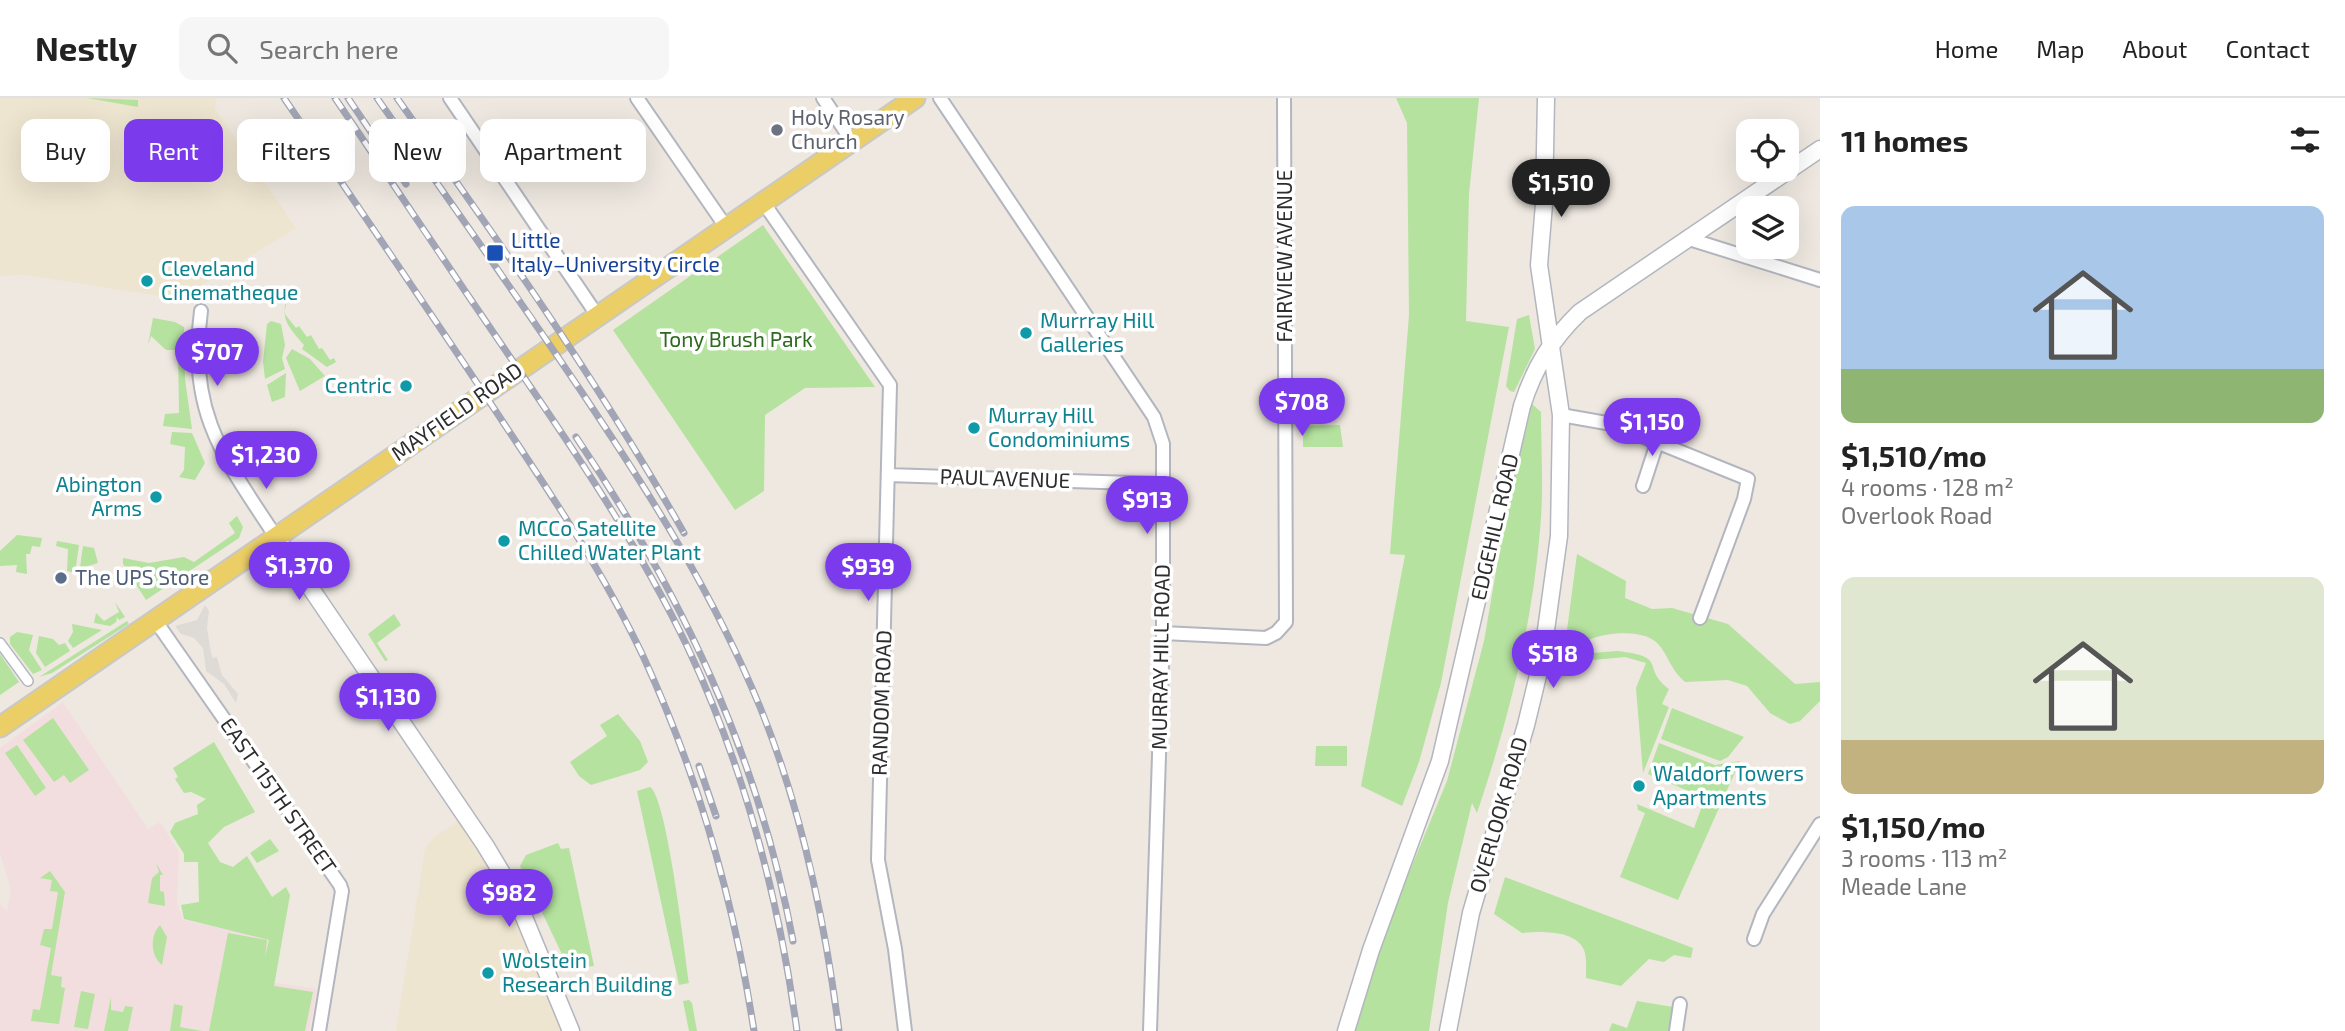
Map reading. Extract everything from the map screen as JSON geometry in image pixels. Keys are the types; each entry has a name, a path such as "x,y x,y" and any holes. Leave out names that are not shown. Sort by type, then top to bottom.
{"main road":[{"name":"MAYFIELD ROAD","path":"0,727 915,98"}],"street":[{"path":"450,98 597,316"},
{"path":"637,98 726,227"},
{"path":"823,98 852,141"},
{"name":"MURRAY HILL ROAD","path":"940,98 1154,417 1163,444 1163,633 1150,1031"},
{"name":"FAIRVIEW AVENUE","path":"1163,633 1266,638 1276,633 1286,622 1284,98"},
{"name":"OVERLOOK ROAD","path":"1448,1031 1471,913 1526,725 1547,637 1559,536 1561,415 1539,265 1544,204 1546,98"},
{"name":"EDGEHILL ROAD","path":"1346,1031 1371,950 1440,761 1522,406 1534,372 1551,342 1580,312 1820,149"},
{"name":"RANDOM ROAD","path":"763,202 889,382 878,860 895,949 905,1031"},
{"path":"1686,238 1820,279"},
{"path":"201,311 198,342 200,385 211,431 228,465 493,857 514,893 571,1031"},
{"path":"1561,415 1612,424 1748,479 1744,499 1700,618"},
{"path":"1643,486 1657,443"},
{"name":"PAUL AVENUE","path":"888,475 1164,484"},
{"name":"EAST 115TH STREET","path":"155,620 340,885 342,891 318,1031"},
{"path":"0,643 28,681"},
{"path":"1754,939 1763,914 1820,824"},
{"path":"1676,1031 1680,1004"}],"shaded area":[{"path":"0,98 216,98 215,109 222,119 124,119 124,182 223,182 223,121 237,141 237,182 265,182 296,228 179,299 25,275 0,276"},
{"path":"205,605 209,611 207,628 211,653 213,658 217,657 222,675 238,694 236,703 224,684 206,671 203,648 194,638 181,634 175,626 197,620"},
{"path":"63,702 148,829 160,822 179,852 177,903 183,920 269,939 263,981 317,989 309,1031 0,1031 0,904 7,911 11,889 0,853 0,748"},
{"path":"467,816 486,845 571,1031 396,1031 425,849 435,836"}],"green space":[{"path":"87,98 138,100 138,107"},
{"path":"1396,98 1479,98 1469,194 1466,321 1509,327 1441,683 1419,762 1402,806 1361,786 1405,555 1390,554 1409,315 1407,123"},
{"name":"Tony Brush Park","path":"763,225 875,387 805,388 765,415 764,491 735,510 613,330"},
{"path":"285,314 307,337 311,335 319,349 322,348 330,360 334,358 336,362 327,367 302,349 304,345 287,323"},
{"path":"1529,315 1535,349 1514,392 1506,386 1517,319"},
{"path":"153,318 175,322 184,327 185,379 192,429 163,426 165,414 179,413 178,350 166,350 151,336 148,345"},
{"path":"271,321 281,324 285,345 282,358 285,369 265,379 263,362 267,324"},
{"path":"292,349 310,359 325,376 300,391 286,358"},
{"path":"286,373 285,397 272,402 267,385"},
{"path":"1532,404 1541,412 1542,486 1540,530 1531,603 1499,744 1477,813 1472,803 1448,903 1429,1031 1353,1031 1377,950 1447,781 1484,641 1506,513"},
{"path":"1340,425 1343,447 1303,447 1303,426"},
{"path":"172,432 192,433 205,463 195,480 179,477 184,470 185,447 170,444"},
{"path":"237,516 243,527 239,538 146,600 123,564 123,558 149,563 184,557 194,562 235,533 229,523"},
{"path":"17,535 42,538 40,547 32,546 30,554 26,554 27,574 16,572 17,565 0,566 0,551"},
{"path":"57,541 79,545 75,573 67,571 68,549 56,546"},
{"path":"83,546 94,548 98,563 85,567 79,574"},
{"path":"1577,554 1626,581 1625,598 1652,609 1672,608 1728,624 1795,684 1820,682 1820,701 1800,721 1790,724 1770,713 1747,686 1728,680 1685,682 1656,642 1637,634 1598,637 1577,646 1570,653 1564,653"},
{"path":"115,602 125,617 119,620 117,617 116,622 110,626 94,623 96,613 104,621 119,612"},
{"path":"394,614 401,625 377,643 388,660 385,661 368,634"},
{"path":"127,621 129,624 52,673 39,677"},
{"path":"72,624 102,630 73,648 68,641 73,632"},
{"path":"17,632 33,635 29,650 42,670 33,674 10,644 10,637"},
{"path":"39,636 53,639 59,645 65,643 70,651 45,667 36,653"},
{"path":"1593,653 1633,653 1649,660 1656,675 1669,689 1662,704 1669,707 1643,773 1636,688 1646,663 1625,657 1590,658"},
{"path":"0,654 19,682 0,695"},
{"path":"1672,708 1744,737 1728,757 1720,761 1661,739"},
{"path":"618,714 640,741 648,762 640,770 591,785 579,776 570,762 607,736 600,725"},
{"path":"53,718 89,770 70,783 64,775 54,782 23,740"},
{"path":"214,742 255,812 224,827 208,843 220,862 233,867 247,856 272,897 286,887 290,895 274,986 313,992 305,1031 209,1031 228,933 267,940 265,957 269,940 184,919 181,905 199,902 198,862 184,862 184,854 170,832 175,823 198,814 197,805 206,799 191,792 184,793 175,779 178,777 173,768"},
{"path":"1659,743 1715,765 1740,761 1678,900 1620,877 1645,813 1638,810 1637,804 1694,828 1705,798 1648,774"},
{"path":"17,745 46,788 35,796 5,753"},
{"path":"1316,746 1347,746 1347,766 1315,766"},
{"path":"650,787 663,818 679,911 689,983 679,985 637,791"},
{"path":"270,839 279,851 257,863 250,853"},
{"path":"558,843 561,849 569,848 594,966 569,969 520,866 526,855"},
{"path":"156,863 163,875 160,875 160,891 164,892 165,906 148,903 152,878 159,872"},
{"path":"50,871 65,892 51,975 62,977 61,987 65,988 59,1024 31,1021 33,1009 40,1010 51,948 40,945 44,929 52,929 58,892 50,891 52,880 40,878"},
{"path":"1505,877 1693,948 1691,958 1674,955 1664,962 1649,959 1621,986 1586,978 1585,953 1580,943 1557,933 1522,933 1494,914"},
{"path":"160,925 167,937 162,965 153,951 154,934"},
{"path":"81,991 95,994 88,1029 74,1027"},
{"path":"111,997 111,1010 123,1012 125,1006 133,1007 128,1031 104,1031"},
{"path":"689,1000 692,1003 697,1031 689,1031 683,1001"},
{"path":"1637,1001 1673,1007 1669,1031 1609,1031 1612,1023 1627,1028"},
{"path":"174,1004 183,1006 180,1027 202,1031 170,1031"}],"railway":[{"path":"284,98 535,470 574,530 627,624 663,701 712,839 736,934 754,1031"},
{"path":"335,98 581,462 648,571 687,646 726,738 757,834 780,932 797,1031"},
{"path":"348,98 406,184"},
{"path":"377,98 507,282 608,432 679,546 742,665 775,746 800,826 827,948 839,1031"},
{"path":"397,98 510,258 582,366 684,533"},
{"path":"576,437 650,556 711,678 759,805 778,872 793,941"},
{"path":"699,766 716,816"}],"place":[{"name":"Holy Rosary Church","path":"777,130"},
{"name":"Little Italy–University Circle","path":"495,253"},
{"name":"Cleveland Cinematheque","path":"147,281"},
{"name":"Murrray Hill Galleries","path":"1026,333"},
{"name":"Centric","path":"406,386"},
{"name":"Murray Hill Condominiums","path":"974,428"},
{"name":"Abington Arms","path":"156,497"},
{"name":"MCCo Satellite Chilled Water Plant","path":"504,541"},
{"name":"The UPS Store","path":"61,578"},
{"name":"Waldorf Towers Apartments","path":"1639,786"},
{"name":"Wolstein Research Building","path":"488,973"}]}
